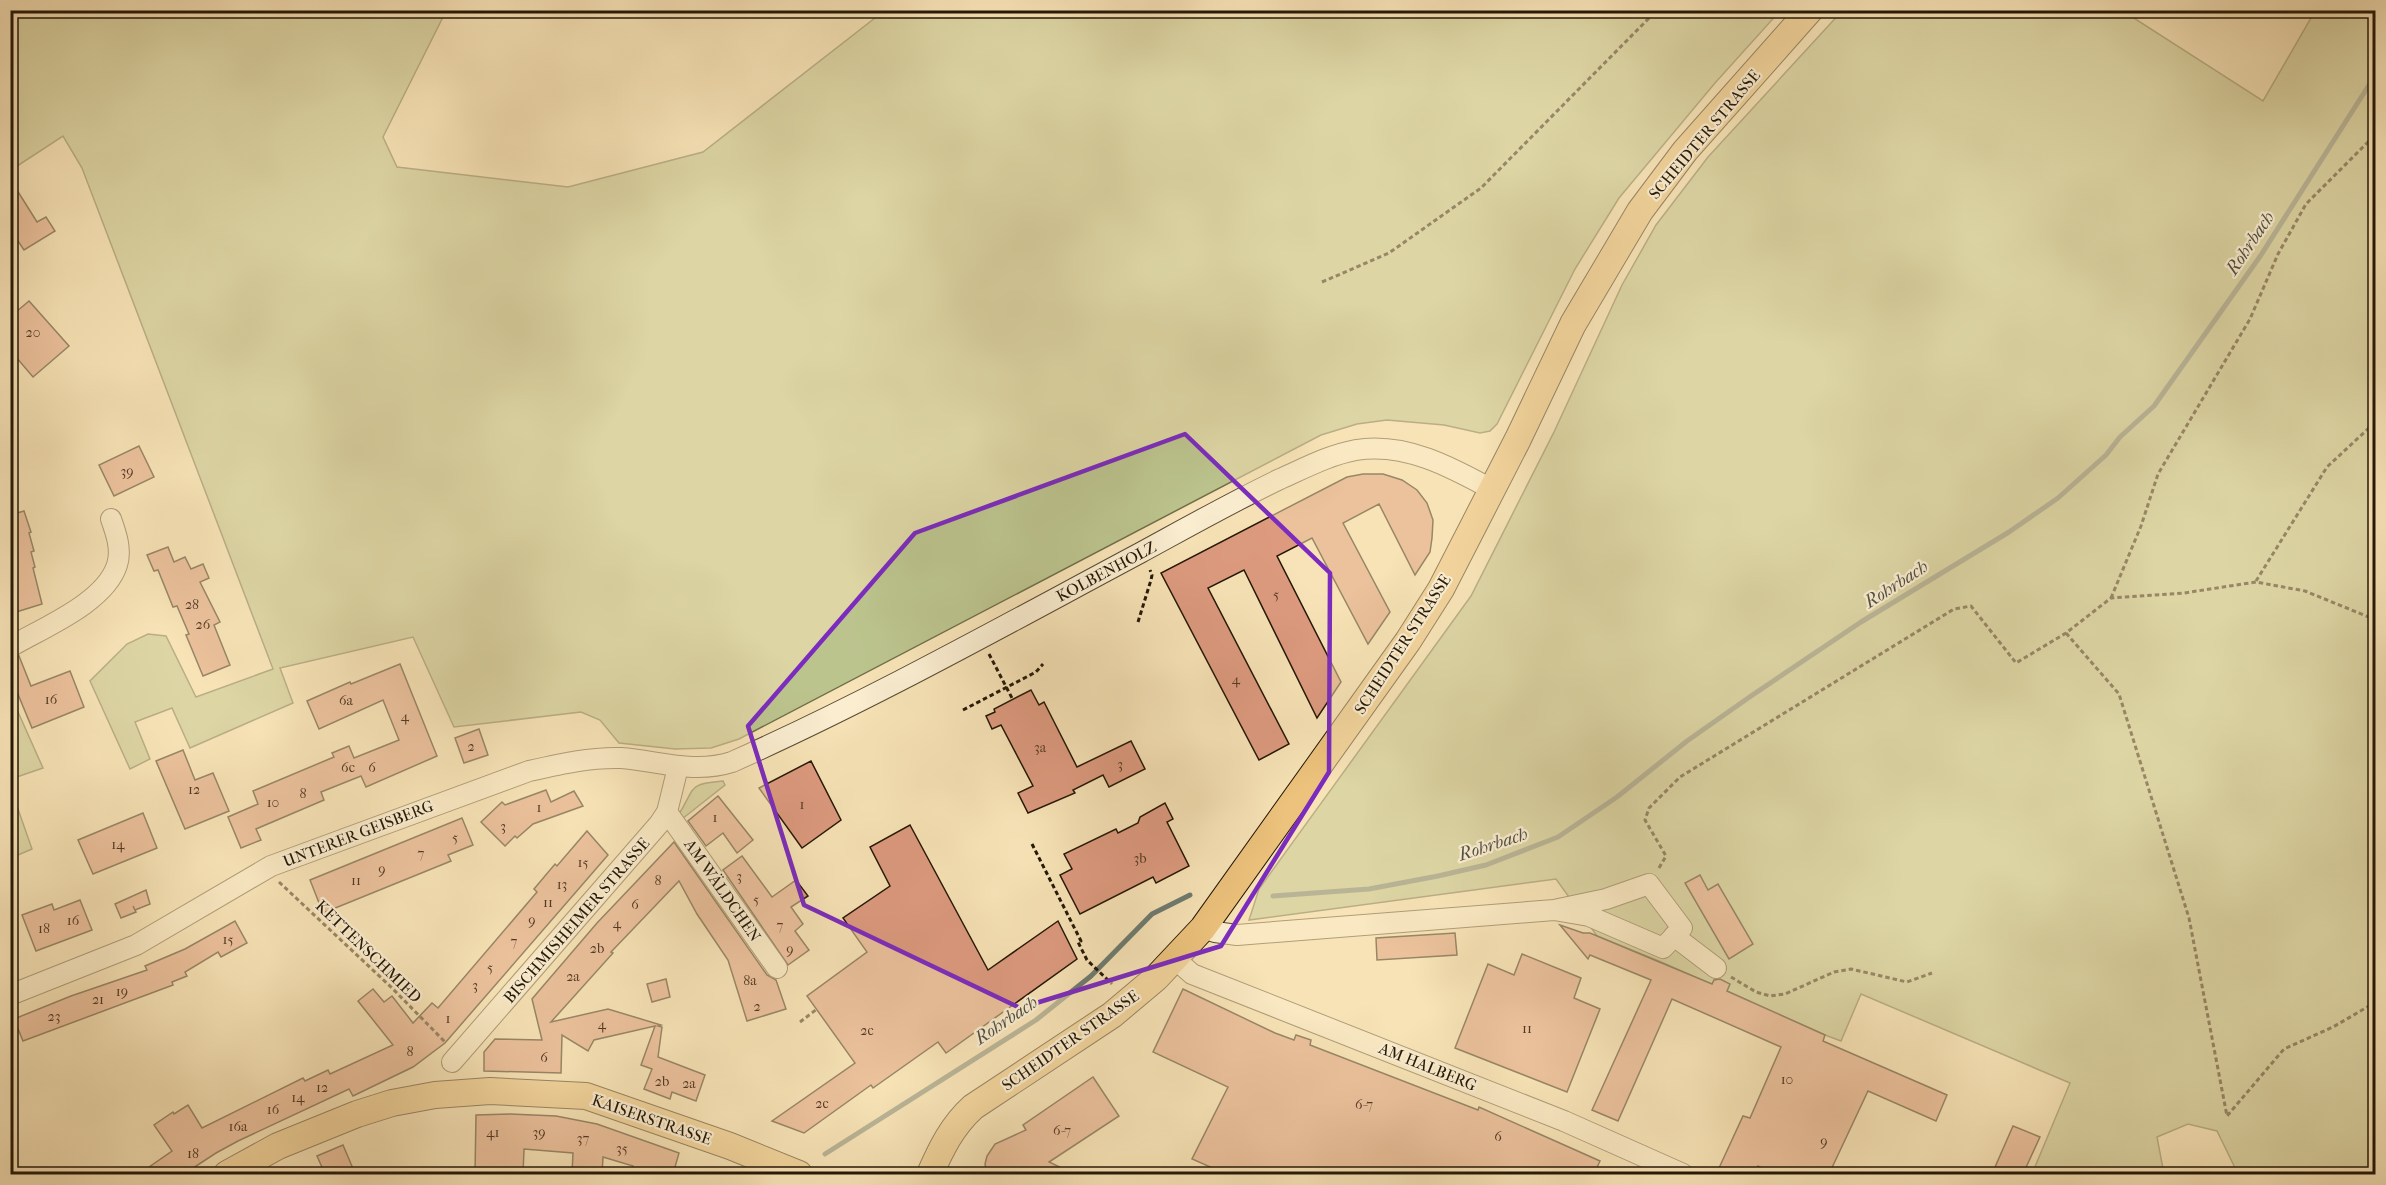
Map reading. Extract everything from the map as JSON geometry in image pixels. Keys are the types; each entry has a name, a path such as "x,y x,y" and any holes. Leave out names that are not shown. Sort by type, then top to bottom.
{"main road":[{"name":"SCHEIDTER STRASSE","path":"930,1174 951,1131 973,1107 1112,1015 1139,994 1203,928 1408,640 1442,588 1573,324 1640,212 1685,151 1810,10"},
{"name":"KAISERSTRASSE","path":"227,1174 278,1146 357,1114 392,1103 435,1095 490,1091 586,1096 723,1144 799,1174"}],"street":[{"name":"KOLBENHOLZ","path":"729,764 892,685 1238,500 1329,456 1357,450 1384,448 1404,452 1429,459 1492,490"},
{"path":"10,646 80,608 105,586 117,565 118,538 111,519"},
{"name":"UNTERER GEISBERG","path":"10,995 136,945 271,866 529,771 571,762 607,758 639,760 678,767 704,768 729,764"},
{"name":"BISCHMISHEIMER STRASSE","path":"452,1062 668,812 678,767"},
{"name":"AM WÄLDCHEN","path":"668,812 777,968"},
{"path":"1203,928 1215,932 1237,934 1554,910 1606,899 1649,884 1682,928 1663,948 1589,916 1554,910"},
{"path":"1674,936 1716,968"},
{"name":"AM HALBERG","path":"1175,959 1192,974 1564,1121 1683,1174"}],"path":[{"path":"1322,282 1389,253 1481,188 1657,10"},
{"path":"1649,884 1666,856 1645,820 1649,808 1680,777 1954,609 1971,606 2016,663 2066,633 2111,597 2158,474 2250,319 2278,254 2306,204 2376,134"},
{"path":"2256,582 2327,467 2370,427 2376,425"},
{"path":"1138,622 1152,575"},
{"path":"2111,597 2184,593 2256,582 2306,591 2376,620"},
{"path":"2066,633 2119,694 2189,918 2227,1116 2284,1049 2333,1027 2376,1002"},
{"path":"989,654 1012,700"},
{"path":"963,710 1036,672 1043,664"},
{"path":"1032,844 1081,941 1078,942 1087,960 1112,984"},
{"name":"KETTENSCHMIED","path":"278,882 442,1038"},
{"path":"1716,968 1756,993 1770,996 1785,994 1834,972 1851,969 1907,982 1932,973"},
{"path":"800,1022 817,1010"}],"highlighted area":[{"path":"1185,434 1330,573 1329,772 1221,946 1020,1008 804,905 748,726 915,533"}],"green space":[{"path":"11,10 446,11 383,137 397,167 568,187 703,152 884,11 1780,11 1715,83 1619,198 1575,269 1497,424 1490,431 1480,433 1444,425 1387,420 1357,424 1321,435 739,739 711,748 675,749 619,743 600,720 581,712 454,727 413,637 280,668 293,703 190,748 172,708 135,722 150,759 130,769 90,681 127,644 148,634 166,636 196,697 273,669 82,168 63,136 11,170"},
{"path":"1842,11 2123,11 2263,101 2315,11 2375,11 2375,1174 2238,1174 2217,1131 2188,1124 2157,1137 2164,1174 2032,1174 2070,1083 1861,994 1841,1041 1825,1035 1597,936 1556,879 1249,920 1259,889 1471,596 1554,432 1622,285 1656,225 1708,157"},
{"path":"10,694 43,768 11,779 10,779"},
{"path":"723,781 725,785 682,819 679,814 694,788"},
{"path":"11,789 32,849 10,858"}],"building":[{"path":"10,179 37,222 46,217 55,231 24,250 10,229"},
{"path":"29,301 69,346 33,377 10,350 10,317"},
{"path":"139,446 154,477 114,496 99,465"},
{"path":"1383,474 1402,480 1417,490 1427,503 1433,520 1430,552 1415,575 1379,504 1343,523 1390,612 1368,644 1312,538 1277,556 1341,682 1317,718 1244,570 1208,588 1289,744 1259,760 1161,573 1347,477"},
{"path":"24,511 31,532 29,533 34,551 31,552 35,567 33,568 42,604 13,613 10,604 10,515"},
{"path":"168,547 174,562 185,557 191,569 203,564 209,578 200,582 220,622 214,625 230,665 203,676 177,606 173,607 158,570 154,571 147,555"},
{"path":"19,656 31,686 70,671 84,707 32,728 10,675 10,659"},
{"path":"400,664 437,756 366,787 361,776 321,792 324,800 256,829 261,840 241,848 228,817 258,804 253,791 334,757 332,753 349,746 354,758 399,740 383,700 319,729 307,701"},
{"path":"1031,690 1039,705 1044,702 1077,767 1131,741 1145,769 1109,787 1103,775 1073,790 1075,793 1028,813 1018,793 1033,786 1001,725 992,729 986,716 995,712 994,709"},
{"path":"479,729 488,755 464,763 455,738"},
{"path":"183,750 195,780 213,773 229,811 185,829 156,761"},
{"path":"811,761 841,820 802,848 759,788"},
{"path":"546,790 551,802 574,791 583,806 533,824 505,846 481,822 502,802 505,805"},
{"path":"718,796 753,840 737,853 723,833 706,846 688,821"},
{"path":"1165,803 1173,819 1167,822 1189,866 1156,883 1153,877 1080,914 1060,875 1072,869 1064,854 1116,829 1118,833 1138,823 1140,817"},
{"path":"143,813 157,848 93,874 78,840"},
{"path":"462,818 473,845 448,855 451,861 323,913 310,880"},
{"path":"910,825 988,970 1058,921 1077,959 946,1053 938,1042 873,1088 871,1085 804,1133 772,1121 855,1063 807,996 867,952 843,918 890,886 870,847"},
{"path":"587,831 608,855 445,1043 413,1067 353,1096 349,1089 238,1141 184,1174 139,1174 172,1151 154,1125 173,1112 174,1114 188,1105 202,1128 303,1078 305,1081 328,1070 330,1074 393,1045 358,1001 373,989 384,1002 392,996 413,1023 432,1003 438,1008 537,892 534,889 555,864 557,866"},
{"path":"674,842 767,975 776,980 786,1009 747,1021 728,960 697,914 679,881 611,952 613,953 551,1022 608,1009 661,1025 658,1026 662,1027 658,1057 705,1075 696,1101 672,1092 670,1099 644,1089 652,1069 641,1065 655,1026 594,1040 588,1051 562,1035 561,1073 484,1071 484,1052 495,1039 542,1040 532,999 597,923"},
{"path":"742,856 772,897 796,880 808,896 791,907 803,924 795,931 809,950 788,965 723,870"},
{"path":"1700,875 1708,890 1718,884 1753,944 1729,959 1685,883"},
{"path":"146,890 150,904 121,918 115,904"},
{"path":"80,900 92,930 36,951 22,915 52,904 54,910"},
{"path":"235,921 247,943 221,957 218,952 185,972 187,976 172,982 173,985 23,1041 14,1019 71,996 147,970 145,966 185,949"},
{"path":"1560,925 1583,933 1590,933 1712,984 1714,980 1720,979 1730,984 1727,991 1825,1035 1823,1041 1947,1095 1936,1121 1868,1091 1829,1174 1775,1174 1758,1166 1755,1174 1733,1174 1719,1168 1743,1116 1750,1118 1781,1047 1672,999 1618,1121 1592,1110 1651,980 1590,955 1588,959"},
{"path":"1455,933 1457,955 1377,960 1376,938"},
{"path":"1522,954 1581,978 1574,998 1600,1009 1567,1092 1455,1048 1488,964 1514,975"},
{"path":"666,979 670,997 652,1002 647,984"},
{"path":"1183,989 1275,1033 1294,1040 1296,1035 1311,1040 1310,1045 1478,1110 1479,1107 1600,1161 1594,1174 1226,1174 1192,1159 1228,1087 1153,1052"},
{"path":"1093,1077 1119,1116 1049,1162 1074,1174 987,1174 985,1164 987,1156 995,1144 1026,1130 1023,1125"},
{"path":"476,1115 556,1116 597,1124 679,1153 673,1174 632,1174 633,1166 603,1157 602,1174 572,1174 573,1153 524,1149 523,1174 475,1174"},
{"path":"2013,1126 2040,1137 2023,1174 1992,1174"},
{"path":"343,1145 354,1171 345,1174 325,1174 317,1156"}],"waterway":[{"name":"Rohrbach","path":"1273,896 1369,889 1438,876 1486,865 1558,837 1617,797 1687,741 1751,696 1861,622 2009,532 2058,498 2106,455 2120,437 2154,406 2261,255 2376,74"},
{"name":"Rohrbach","path":"825,1154 1036,1020 1091,976 1152,914 1190,895"}]}
